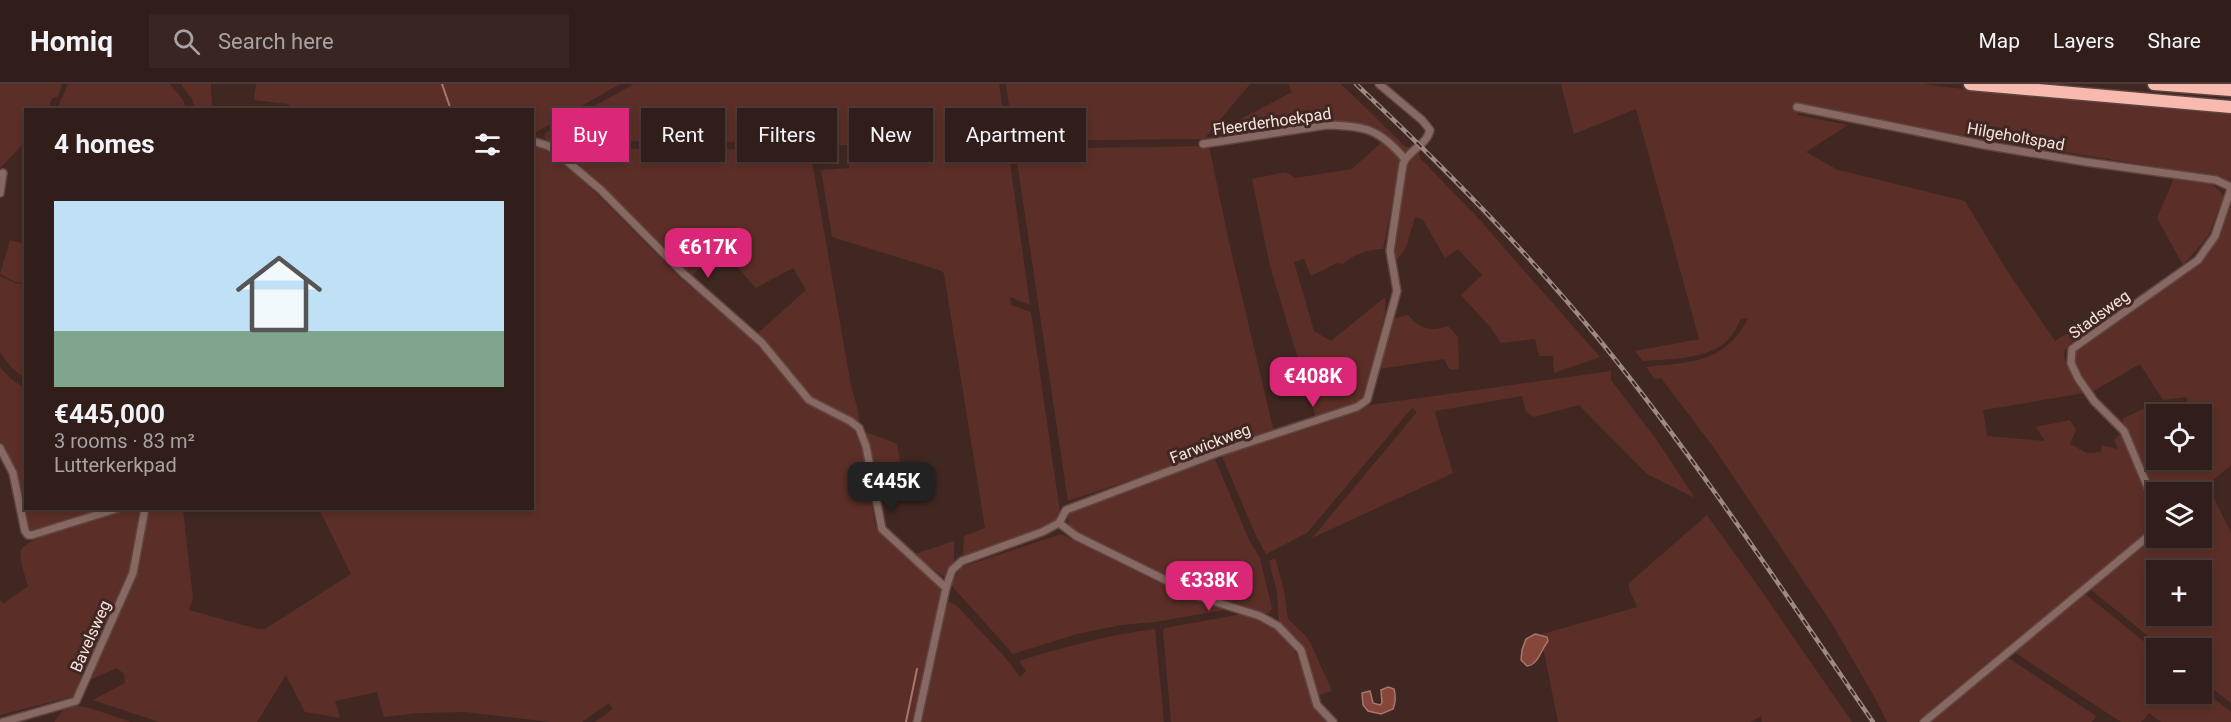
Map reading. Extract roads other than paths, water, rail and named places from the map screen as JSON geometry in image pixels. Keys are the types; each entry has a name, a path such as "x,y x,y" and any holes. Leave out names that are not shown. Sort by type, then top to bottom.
{"highway":[{"path":"1970,84 2231,107"},
{"path":"2154,84 2231,90"}],"street":[{"path":"1379,84 1422,120 1430,130 1424,142 1405,159"},
{"name":"Hilgeholtspad","path":"1797,107 1984,145 2216,180 2231,188"},
{"name":"Fleerderhoekpad","path":"1203,144 1327,125 1348,125 1373,130 1405,159"},
{"path":"534,141 545,143 601,190 684,274 762,343 809,400 859,428 863,437 882,529 946,588"},
{"name":"Farwickweg","path":"917,722 946,588 952,570 962,561 1042,532 1059,523 1066,510 1227,450 1357,406 1367,400 1397,291 1390,251 1405,159"},
{"path":"0,193 3,173"},
{"name":"Stadsweg","path":"2146,483 2124,431 2094,401 2078,378 2070,356 2072,349 2198,260 2215,236 2231,188"},
{"path":"0,448 13,473 26,533 32,535 113,510"},
{"name":"Bavelsweg","path":"3,722 76,701 133,573 144,510"},
{"path":"1059,523 1076,536 1200,597 1260,616 1278,626 1300,650 1317,705 1333,722"},
{"path":"1924,722 2146,539"}],"waterway":[{"path":"442,84 450,108"},
{"path":"906,722 917,669"}],"railway":[{"path":"1356,84 1484,210 1602,343 1708,482 1873,722"}]}
